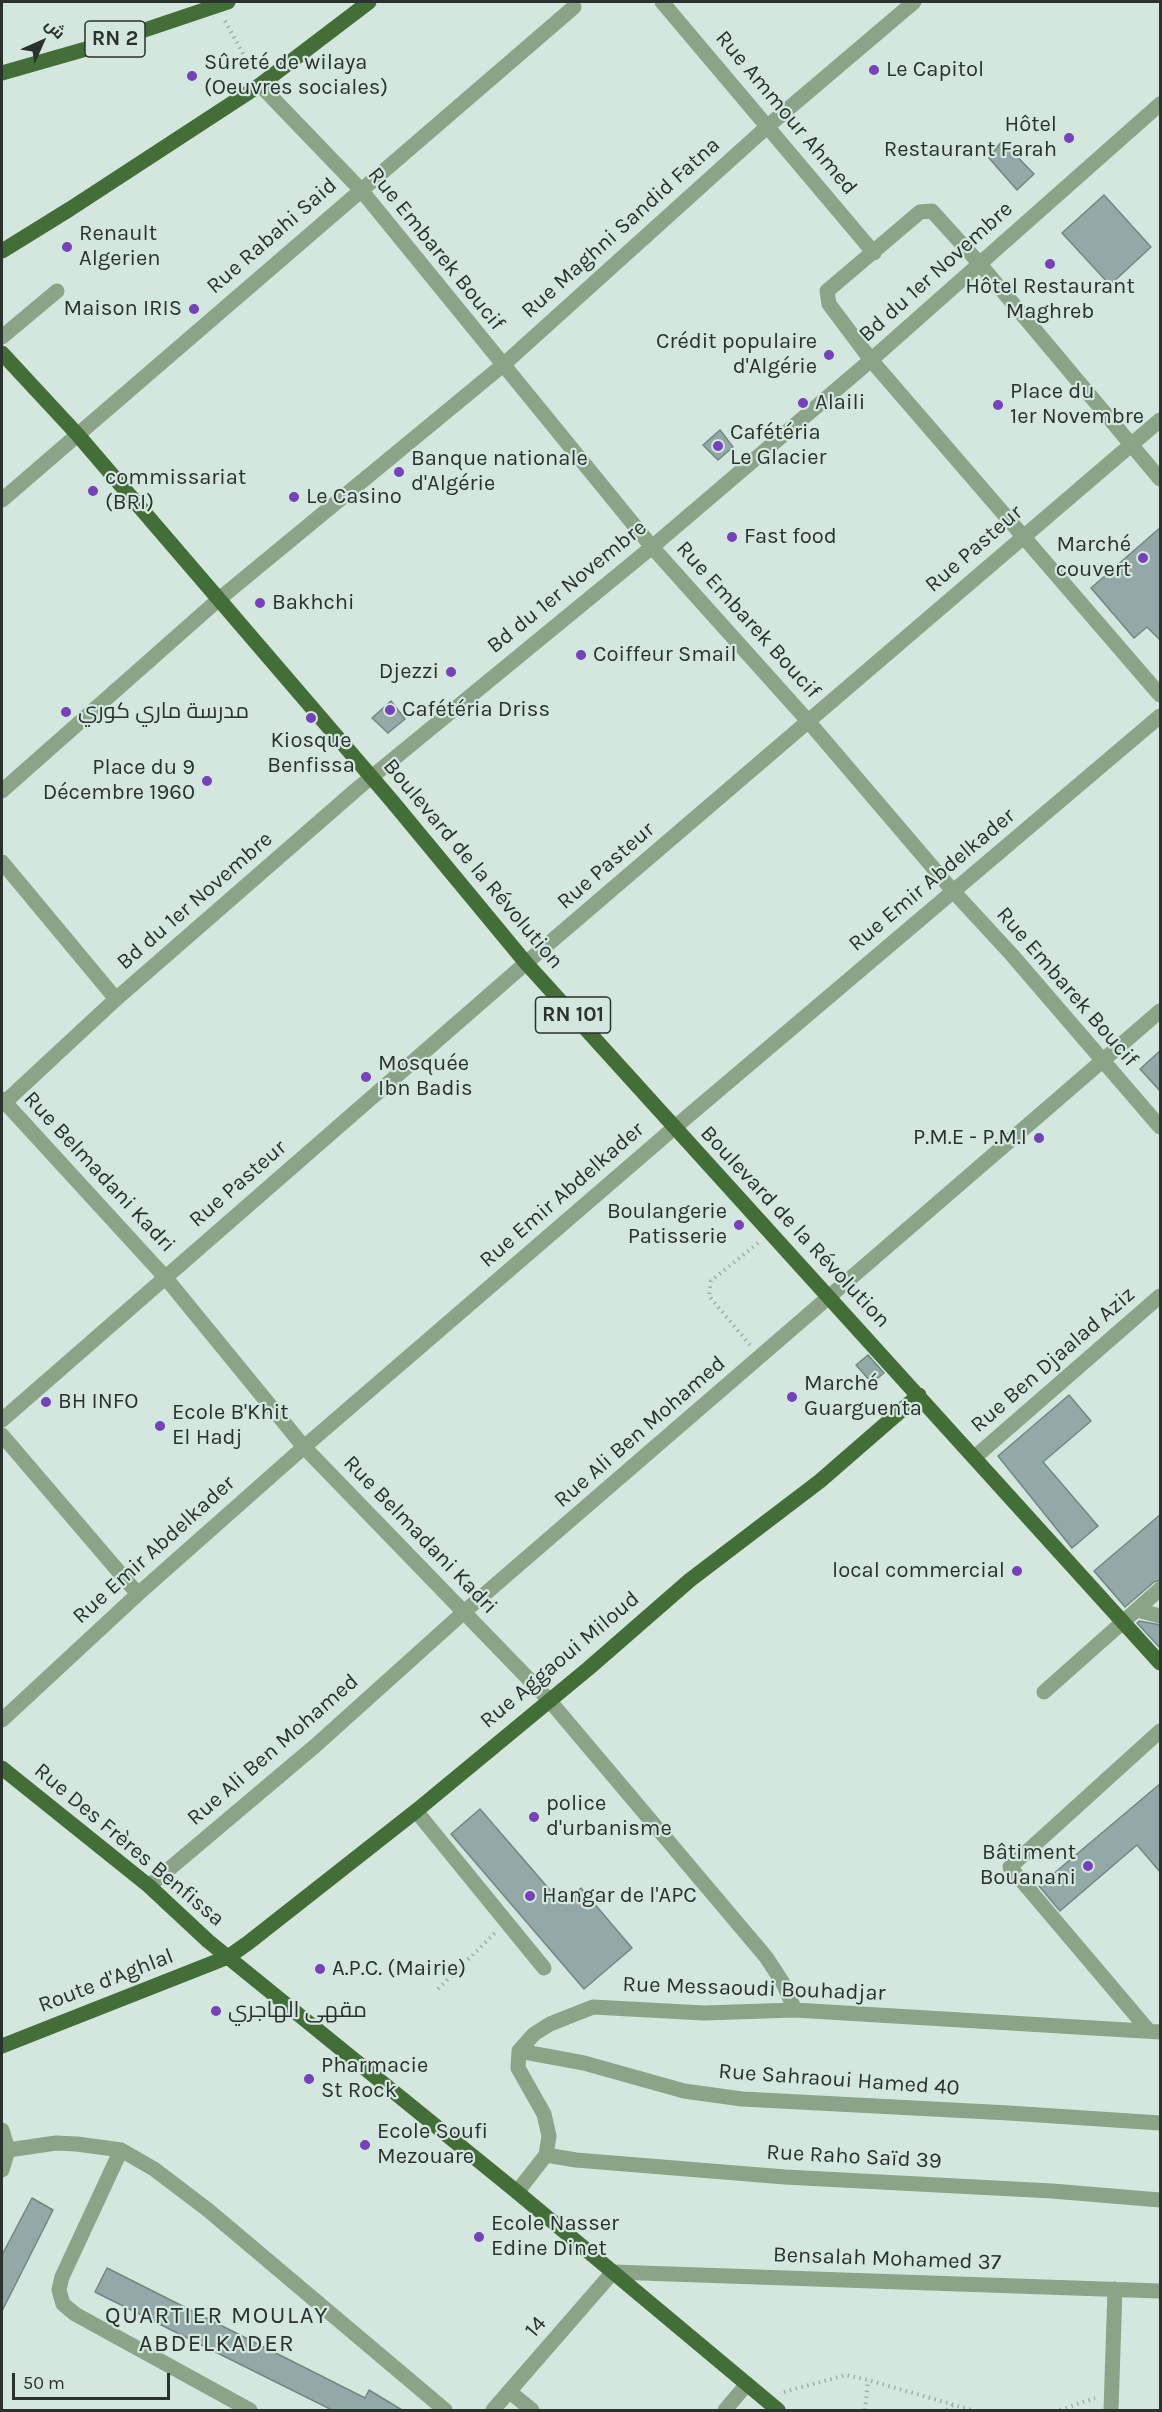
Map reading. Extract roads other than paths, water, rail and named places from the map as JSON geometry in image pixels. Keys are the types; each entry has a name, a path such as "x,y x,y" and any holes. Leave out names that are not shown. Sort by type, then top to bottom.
{"main road":[{"path":"2,251 70,210 260,85 369,2"},
{"name":"RN 2","path":"2,73 100,45 222,3"},
{"name":"Boulevard de la Révolution","path":"2,353 77,434 526,963 975,1457 1122,1623 1161,1663"},
{"name":"Rue Aggaoui Miloud","path":"228,1957 416,1811 690,1580 820,1481 919,1395"},
{"name":"Rue Des Frères Benfissa","path":"2,1768 148,1886 228,1957 517,2192 778,2410"},
{"name":"Route d'Aghlal","path":"2,2046 228,1957"}],"street":[{"name":"Rue Ammour Ahmed","path":"662,2 874,253"},
{"name":"Rue Maghni Sandid Fatna","path":"2,791 218,600 503,365 768,126 914,2"},
{"name":"Rue Rabahi Said","path":"2,500 574,3"},
{"name":"Rue Embarek Boucif","path":"260,85 360,190 652,547 808,721 953,891 1012,955 1161,1127"},
{"name":"Bd du 1er Novembre","path":"2,1102 116,999 357,789 652,547 871,360 1161,104"},
{"path":"1161,479 1130,446 980,263 932,210 920,212 832,286 826,295 830,304 871,360 1161,695"},
{"path":"2,337 57,291"},
{"name":"Rue Pasteur","path":"2,1420 526,963 1161,420"},
{"name":"Rue Emir Abdelkader","path":"2,1719 138,1594 304,1447 674,1128 1161,716"},
{"path":"2,862 116,999"},
{"name":"Rue Ali Ben Mohamed","path":"148,1886 315,1746 464,1612 1161,1011"},
{"name":"Rue Belmadani Kadri","path":"2,1102 165,1277 304,1447 549,1700 766,1957 783,1983 795,2010"},
{"name":"Rue Ben Djaalad Aziz","path":"975,1457 1161,1296"},
{"path":"2,1435 138,1594"},
{"path":"1044,1692 1161,1589"},
{"path":"1137,1610 1161,1616"},
{"path":"1155,2032 1010,1867 1161,1731"},
{"path":"416,1811 544,1968"},
{"name":"Rue Messaoudi Bouhadjar","path":"519,2051 534,2034 550,2024 593,2007 704,2013 795,2010 1155,2032"},
{"path":"517,2192 546,2155 549,2136 544,2114 518,2068 519,2051"},
{"name":"Rue Sahraoui Hamed 40","path":"519,2051 584,2063 684,2091 742,2099 1020,2113 1161,2123"},
{"path":"2,2130 8,2150 2,2170"},
{"path":"8,2150 56,2143 121,2150 154,2169 208,2210 445,2410"},
{"path":"121,2150 62,2277 59,2290 63,2304 75,2314 250,2410"},
{"name":"Rue Raho Saïd 39","path":"546,2155 576,2160 785,2177 1052,2191 1161,2200"},
{"name":"Bensalah Mohamed 37","path":"613,2272 1161,2291"},
{"name":"14","path":"493,2410 613,2272"},
{"path":"1111,2410 1115,2289"},
{"path":"725,2410 747,2384"},
{"path":"510,2392 532,2410"}],"place":[{"name":"Le Capitol","path":"874,70"},
{"name":"Sûreté de wilaya (Oeuvres sociales)","path":"192,76"},
{"name":"Hôtel Restaurant Farah","path":"1069,138"},
{"name":"Renault Algerien","path":"67,247"},
{"name":"Hôtel Restaurant Maghreb","path":"1050,264"},
{"name":"Maison IRIS","path":"194,309"},
{"name":"Crédit populaire d'Algérie","path":"829,355"},
{"name":"Alaili","path":"803,403"},
{"name":"Place du 1er Novembre","path":"998,405"},
{"name":"Cafétéria Le Glacier","path":"718,446"},
{"name":"Banque nationale d'Algérie","path":"399,472"},
{"name":"commissariat (BRI)","path":"93,491"},
{"name":"Le Casino","path":"294,497"},
{"name":"Fast food","path":"732,537"},
{"name":"Marché couvert","path":"1143,558"},
{"name":"Bakhchi","path":"260,603"},
{"name":"Coiffeur Smail","path":"581,655"},
{"name":"Djezzi","path":"451,672"},
{"name":"Cafétéria Driss","path":"390,710"},
{"name":"مدرسة ماري كوري","path":"66,712"},
{"name":"Kiosque Benfissa","path":"311,718"},
{"name":"Place du 9 Décembre 1960","path":"207,781"},
{"name":"Mosquée Ibn Badis","path":"366,1077"},
{"name":"P.M.E - P.M.I","path":"1039,1138"},
{"name":"Boulangerie Patisserie","path":"739,1225"},
{"name":"Marché Guarguenta","path":"792,1397"},
{"name":"BH INFO","path":"46,1402"},
{"name":"Ecole B'Khit El Hadj","path":"160,1426"},
{"name":"local commercial","path":"1017,1571"},
{"name":"police d'urbanisme","path":"534,1817"},
{"name":"Bâtiment Bouanani","path":"1088,1866"},
{"name":"Hangar de l'APC","path":"530,1896"},
{"name":"A.P.C. (Mairie)","path":"320,1969"},
{"name":"مقهى الهاجري","path":"216,2011"},
{"name":"Pharmacie St Rock","path":"309,2079"},
{"name":"Ecole Soufi Mezouare","path":"365,2145"},
{"name":"Ecole Nasser Edine Dinet","path":"479,2237"}],"district":[{"name":"QUARTIER MOULAY ABDELKADER","path":"217,2330"}]}
